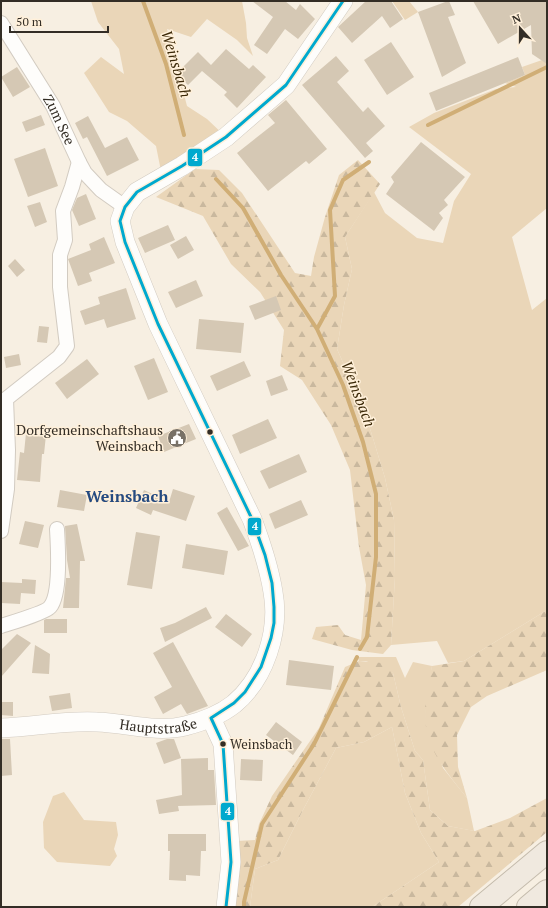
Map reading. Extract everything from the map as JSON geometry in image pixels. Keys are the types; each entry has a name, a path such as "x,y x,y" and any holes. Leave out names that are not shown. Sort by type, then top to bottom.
{"highway":[{"path":"481,907 547,852"},
{"path":"528,907 547,892"}],"street":[{"name":"Hauptstraße","path":"1,728 65,722 98,722 152,728 184,726 211,718 234,704 250,687 263,666 270,644 275,620 274,592 264,551 252,519 158,324 125,242 120,221 125,207 137,192 182,166 226,137 286,85 343,1"},
{"name":"Zum See","path":"1,23 53,106 85,173 101,190 125,207"},
{"path":"1,531 7,489 8,450 6,399 59,357 67,346 60,287 60,255 65,240 63,210 72,187 79,162"},
{"path":"1,626 49,608 55,598 58,556 57,529"},
{"path":"211,718 223,744 231,862 226,907"}],"green space":[{"path":"91,1 242,1 247,38 253,56 237,40 207,19 191,37 167,29 187,106 207,119 226,137 162,176 156,146 127,121 109,112 84,73 101,57 124,74 119,49 98,22"},
{"path":"392,1 409,1 418,12 405,20"},
{"path":"542,60 547,62 547,208 512,237 532,310 547,298 547,610 464,661 448,663 437,641 391,645 395,577 394,520 385,478 365,412 337,349 344,305 352,269 345,237 374,192 385,213 417,238 443,243 454,201 471,174 409,127 434,113 496,89 516,87 505,83 525,75 522,67"},
{"path":"358,160 380,184 345,237 352,269 344,305 337,349 365,412 385,478 394,520 395,577 391,645 383,654 352,650 312,639 316,627 338,625 345,635 361,640 366,585 359,547 350,470 331,425 302,380 280,366 284,330 260,292 231,264 203,216 156,197 195,169 219,170 242,193 295,273 311,276 314,257 325,217 339,175"},
{"path":"547,610 547,670 487,696 471,707 457,735 458,767 467,798 438,760 426,727 425,709 432,666 464,661"},
{"path":"357,657 396,657 405,678 413,662 432,666 425,715 443,768 467,798 474,831 448,826 430,810 423,760 415,751 401,707 393,673 366,661 359,661"},
{"path":"359,661 382,663 393,673 401,707 415,751 423,760 430,810 448,826 475,831 510,818 547,798 547,832 458,907 372,907 439,862 421,833 405,793 392,727 364,742 336,748 278,860 255,869 250,907 231,907 236,841 255,840 259,824 272,796 319,728 345,667"},
{"path":"392,727 405,793 421,833 439,862 372,907 250,907 255,869 278,860 336,748 364,742"},
{"path":"64,792 84,820 116,822 118,835 114,849 117,856 110,866 57,862 44,848 43,822 53,796"}],"building":[{"path":"252,1 285,1 296,10 300,4 315,19 298,39 285,29 267,54 254,45 273,17"},
{"path":"366,1 391,1 403,19 390,28 382,16 352,43 338,27"},
{"path":"448,1 455,15 448,17 466,63 442,77 418,12"},
{"path":"473,1 547,1 547,64 532,54 531,25 498,44"},
{"path":"391,42 414,77 387,95 364,60"},
{"path":"226,49 249,69 253,65 266,77 237,108 224,95 227,92 202,71 188,85 176,74 198,52 211,65"},
{"path":"336,56 349,71 337,82 363,112 368,107 385,126 366,143 373,151 365,158 302,85"},
{"path":"518,57 525,75 436,111 429,93"},
{"path":"17,67 30,87 13,97 1,77"},
{"path":"286,100 327,149 309,164 306,161 268,191 237,153 275,123 268,115"},
{"path":"41,115 45,125 26,132 22,122"},
{"path":"88,116 105,148 127,137 139,160 107,176 87,137 83,139 75,123"},
{"path":"421,142 465,177 444,200 448,205 439,213 443,218 434,231 386,194 394,182 391,177"},
{"path":"45,148 58,186 28,197 14,159"},
{"path":"86,194 96,219 79,226 72,210 77,198"},
{"path":"40,202 47,222 35,227 27,206"},
{"path":"168,225 175,240 145,253 138,238"},
{"path":"186,236 194,250 178,259 170,245"},
{"path":"104,237 115,263 89,273 92,281 78,286 68,259 91,250 89,244"},
{"path":"15,259 25,270 17,277 8,266"},
{"path":"196,280 203,296 176,308 168,292"},
{"path":"126,288 136,319 107,328 104,319 85,325 80,311 100,304 98,297"},
{"path":"276,296 281,310 255,320 249,306"},
{"path":"199,319 244,323 241,353 196,349"},
{"path":"39,326 49,327 47,343 37,342"},
{"path":"19,354 21,365 6,368 4,357"},
{"path":"154,358 168,392 148,400 134,366"},
{"path":"87,359 99,374 67,399 55,383"},
{"path":"244,361 251,376 217,391 210,376"},
{"path":"282,375 288,390 271,396 266,381"},
{"path":"268,419 277,438 240,454 232,435"},
{"name":"Dorfgemeinschaftshaus Weinsbach","path":"189,424 196,439 164,452 158,436"},
{"path":"26,433 46,435 44,454 42,454 40,482 17,480 20,452 24,453"},
{"path":"299,454 307,472 269,489 260,471"},
{"path":"173,489 195,496 186,521 153,510 151,515 136,508 144,490 169,502"},
{"path":"60,490 87,495 84,511 57,507"},
{"path":"301,500 308,515 275,529 269,514"},
{"path":"227,507 249,546 238,551 217,513"},
{"path":"25,521 44,525 38,548 19,544"},
{"path":"77,524 85,561 80,561 79,608 63,608 66,578 70,578 67,560 65,526"},
{"path":"136,532 160,536 152,589 127,585"},
{"path":"186,544 228,551 224,575 182,568"},
{"path":"22,579 36,580 35,594 21,593 20,604 1,603 1,582 22,583"},
{"path":"206,607 212,618 165,642 160,628 175,623"},
{"path":"226,614 252,634 242,647 215,627"},
{"path":"67,619 67,633 44,633 44,620"},
{"path":"17,634 31,643 1,677 1,650"},
{"path":"173,642 208,706 187,714 181,704 163,714 154,697 172,687 153,653"},
{"path":"35,645 50,654 49,674 32,673"},
{"path":"289,660 334,666 331,690 286,685"},
{"path":"70,693 72,708 52,711 49,696"},
{"path":"1,702 13,702 13,716 1,715"},
{"path":"276,722 302,742 293,755 266,735"},
{"path":"1,739 10,739 12,775 1,776"},
{"path":"167,739 174,739 181,758 164,764 156,743"},
{"path":"208,758 208,770 214,770 216,805 178,806 179,811 159,814 156,800 182,795 181,759"},
{"path":"241,759 263,760 262,781 240,780"},
{"path":"168,834 206,834 206,851 201,851 200,876 186,875 186,881 169,880 170,851 168,851"}],"waterway":[{"name":"Weinsbach","path":"143,1 166,64 184,135"},
{"path":"428,125 547,67"},
{"path":"317,329 335,296 330,210 343,180 369,162"},
{"name":"Weinsbach","path":"216,179 243,208 281,275 317,329 343,385 363,442 376,494 376,557 367,637 360,649"},
{"name":"Weinsbach","path":"244,907 262,824 314,744 357,657"}],"transit line":[{"name":"4","path":"211,718 234,703 245,692 261,667 271,638 274,623 272,583 265,555 252,519 158,324 125,242 120,221 125,207 137,192 182,166 226,137 286,85 343,1"},
{"name":"4","path":"211,718 223,744 231,862 226,907"}],"place":[{"name":"Dorfgemeinschaftshaus Weinsbach","path":"177,438"},
{"name":"Weinsbach","path":"223,744"}],"district":[{"name":"Weinsbach","path":"127,496"}]}
